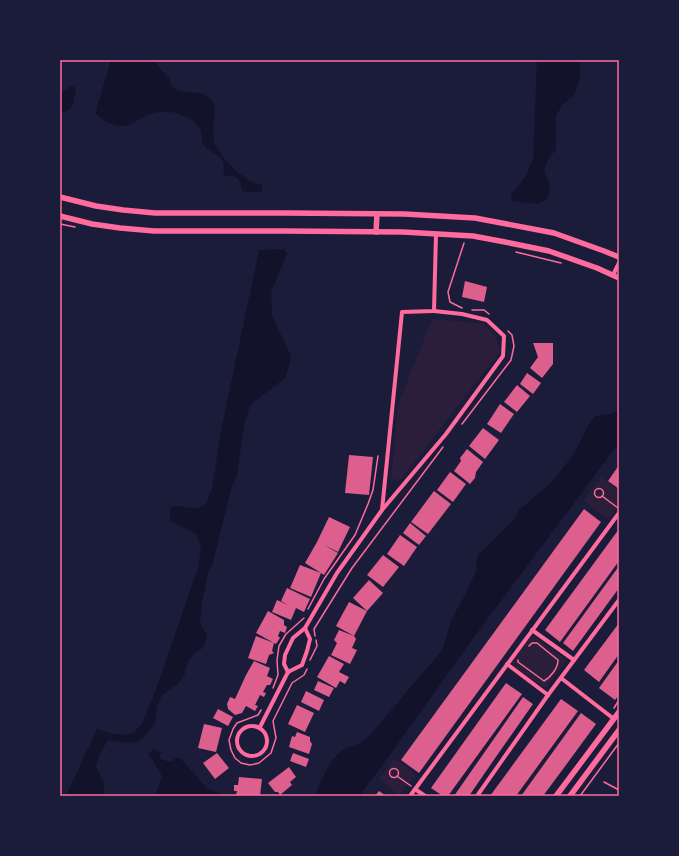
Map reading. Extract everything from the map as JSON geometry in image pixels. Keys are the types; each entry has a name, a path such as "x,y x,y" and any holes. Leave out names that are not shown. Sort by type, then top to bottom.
{"street":[{"path":"60,197 96,206 155,213 268,212 443,215 475,218 554,233 619,257"},
{"path":"376,232 377,214"},
{"path":"60,216 92,224 154,231 376,232 473,236 550,251 616,276 619,263"},
{"path":"434,311 436,234"},
{"path":"288,672 284,664 285,655 292,638 305,628 337,573 382,510 446,434 503,356 504,336 487,320 462,314 434,311 402,312 382,510"},
{"path":"410,796 619,513"},
{"path":"477,796 548,695 619,600"},
{"path":"260,727 288,672 302,665 310,639 305,628"},
{"path":"532,630 574,660"},
{"path":"507,664 548,695"},
{"path":"561,678 614,719"},
{"path":"556,796 619,712"},
{"path":"250,725 260,727 267,735 267,746 264,751 255,756 244,754 238,747 237,743 239,733 242,729 250,725"},
{"path":"570,796 619,730"},
{"path":"415,789 425,796"}],"path":[{"path":"602,496 602,489 599,488 595,490 595,496 598,498 602,496 619,508"},
{"path":"518,659 518,662 544,681 549,678 558,666 558,660 536,643 532,643 528,647"},
{"path":"580,796 619,743"},
{"path":"398,776 394,778 391,777 389,773 390,770 394,768 397,770 398,776 415,789"},
{"path":"604,782 619,790"}],"shaded area":[{"path":"111,60 156,60 157,65 169,78 172,86 178,91 201,93 213,101 215,113 213,128 214,143 223,157 235,170 249,181 262,185 262,192 246,192 242,190 240,181 237,178 225,176 224,164 221,159 205,147 202,142 201,131 197,124 184,116 173,112 161,112 150,114 131,124 123,126 110,123 96,114"},
{"path":"537,60 578,60 580,64 580,79 574,95 562,105 556,116 556,149 548,160 544,171 550,185 548,198 539,204 512,201 511,194 519,186 529,170 533,159"},
{"path":"72,86 76,89 74,102 71,108 60,114 60,93"},
{"path":"284,249 287,254 271,292 272,316 291,356 286,377 250,405 244,425 237,475 231,489 213,563 208,573 202,602 200,624 207,635 204,647 195,653 188,661 184,676 178,684 162,695 157,706 155,723 144,737 136,742 127,743 108,740 99,755 96,767 104,783 103,796 66,796 97,729 123,735 133,733 142,724 155,692 198,568 201,547 196,534 171,521 170,510 172,506 197,509 206,504 212,489 221,431 259,250"},
{"path":"432,319 483,323 496,337 500,352 400,480 391,479 398,405"},
{"path":"619,410 619,443 474,637 359,796 316,796 319,785 332,760 342,750 362,742 372,733 443,649 451,620 477,569 476,564 478,555 513,520 520,509 551,483 574,454 590,422 595,416 610,414"},
{"path":"601,477 619,491 619,505 608,520 584,500"},
{"path":"532,637 535,637 564,658 565,661 564,665 546,688 542,687 513,666 512,660"},
{"path":"153,749 161,752 160,758 166,761 172,761 175,758 180,758 207,788 220,794 220,796 161,796 156,793 162,776 148,754"},
{"path":"395,758 416,775 399,795 379,779"}],"building":[{"path":"465,281 487,287 484,302 462,297"},
{"path":"533,343 553,343 553,364 542,378 530,368 538,357"},
{"path":"527,373 541,383 533,394 520,384"},
{"path":"517,385 530,396 517,412 504,402"},
{"path":"500,404 514,414 501,433 487,424"},
{"path":"483,428 499,440 485,459 469,446"},
{"path":"467,449 483,462 476,472 475,478 470,484 454,471 461,461 460,458"},
{"path":"349,455 373,457 369,495 345,493"},
{"path":"619,465 619,489 608,481"},
{"path":"450,472 466,484 453,502 437,490"},
{"path":"434,491 451,504 428,534 411,522"},
{"path":"584,509 601,522 419,773 401,760"},
{"path":"329,517 350,527 338,552 324,545 338,553 324,575 305,563"},
{"path":"410,523 426,536 419,545 403,533"},
{"path":"619,529 619,561 560,642 545,630"},
{"path":"400,535 417,547 404,566 387,554"},
{"path":"383,555 399,567 383,587 367,575"},
{"path":"300,565 321,573 311,597 290,588"},
{"path":"619,566 619,588 573,651 563,643"},
{"path":"369,580 383,593 367,611 353,598"},
{"path":"287,588 310,599 304,612 296,608 291,620 272,612 277,600 288,605 281,601"},
{"path":"349,602 367,611 354,636 336,626"},
{"path":"268,611 284,620 284,625 287,627 285,633 280,631 278,636 280,638 276,644 256,633"},
{"path":"619,623 619,654 599,682 584,670"},
{"path":"339,630 354,636 356,639 352,648 357,650 350,664 331,655 337,643 334,640"},
{"path":"256,636 274,643 272,651 274,653 269,655 266,664 248,658"},
{"path":"329,656 344,664 339,672 349,677 345,684 340,681 336,688 317,677"},
{"path":"619,660 619,695 615,700 599,688"},
{"path":"254,661 270,668 267,676 273,679 270,685 267,685 263,692 266,693 264,697 260,695 255,705 258,706 255,711 246,706 242,713 235,715 228,709 227,704 230,697 235,699"},
{"path":"318,681 334,688 329,697 314,690"},
{"path":"506,683 522,694 448,796 443,796 431,788"},
{"path":"306,691 324,700 319,711 301,702"},
{"path":"523,697 533,704 469,796 454,796"},
{"path":"561,699 578,711 516,796 490,796"},
{"path":"297,705 314,713 305,732 288,724"},
{"path":"218,709 233,717 228,726 213,718"},
{"path":"581,713 596,724 543,796 521,796"},
{"path":"204,724 222,728 216,752 198,748"},
{"path":"297,732 310,737 312,744 309,754 289,747 292,736 295,737"},
{"path":"217,753 229,768 215,779 203,763"},
{"path":"293,753 309,759 306,767 290,761"},
{"path":"289,767 296,777 290,782 292,785 280,795 278,792 275,792 268,783"},
{"path":"239,777 262,779 260,796 236,795 237,791 234,791 234,785 238,785"},
{"path":"379,791 386,796 375,796"}]}
